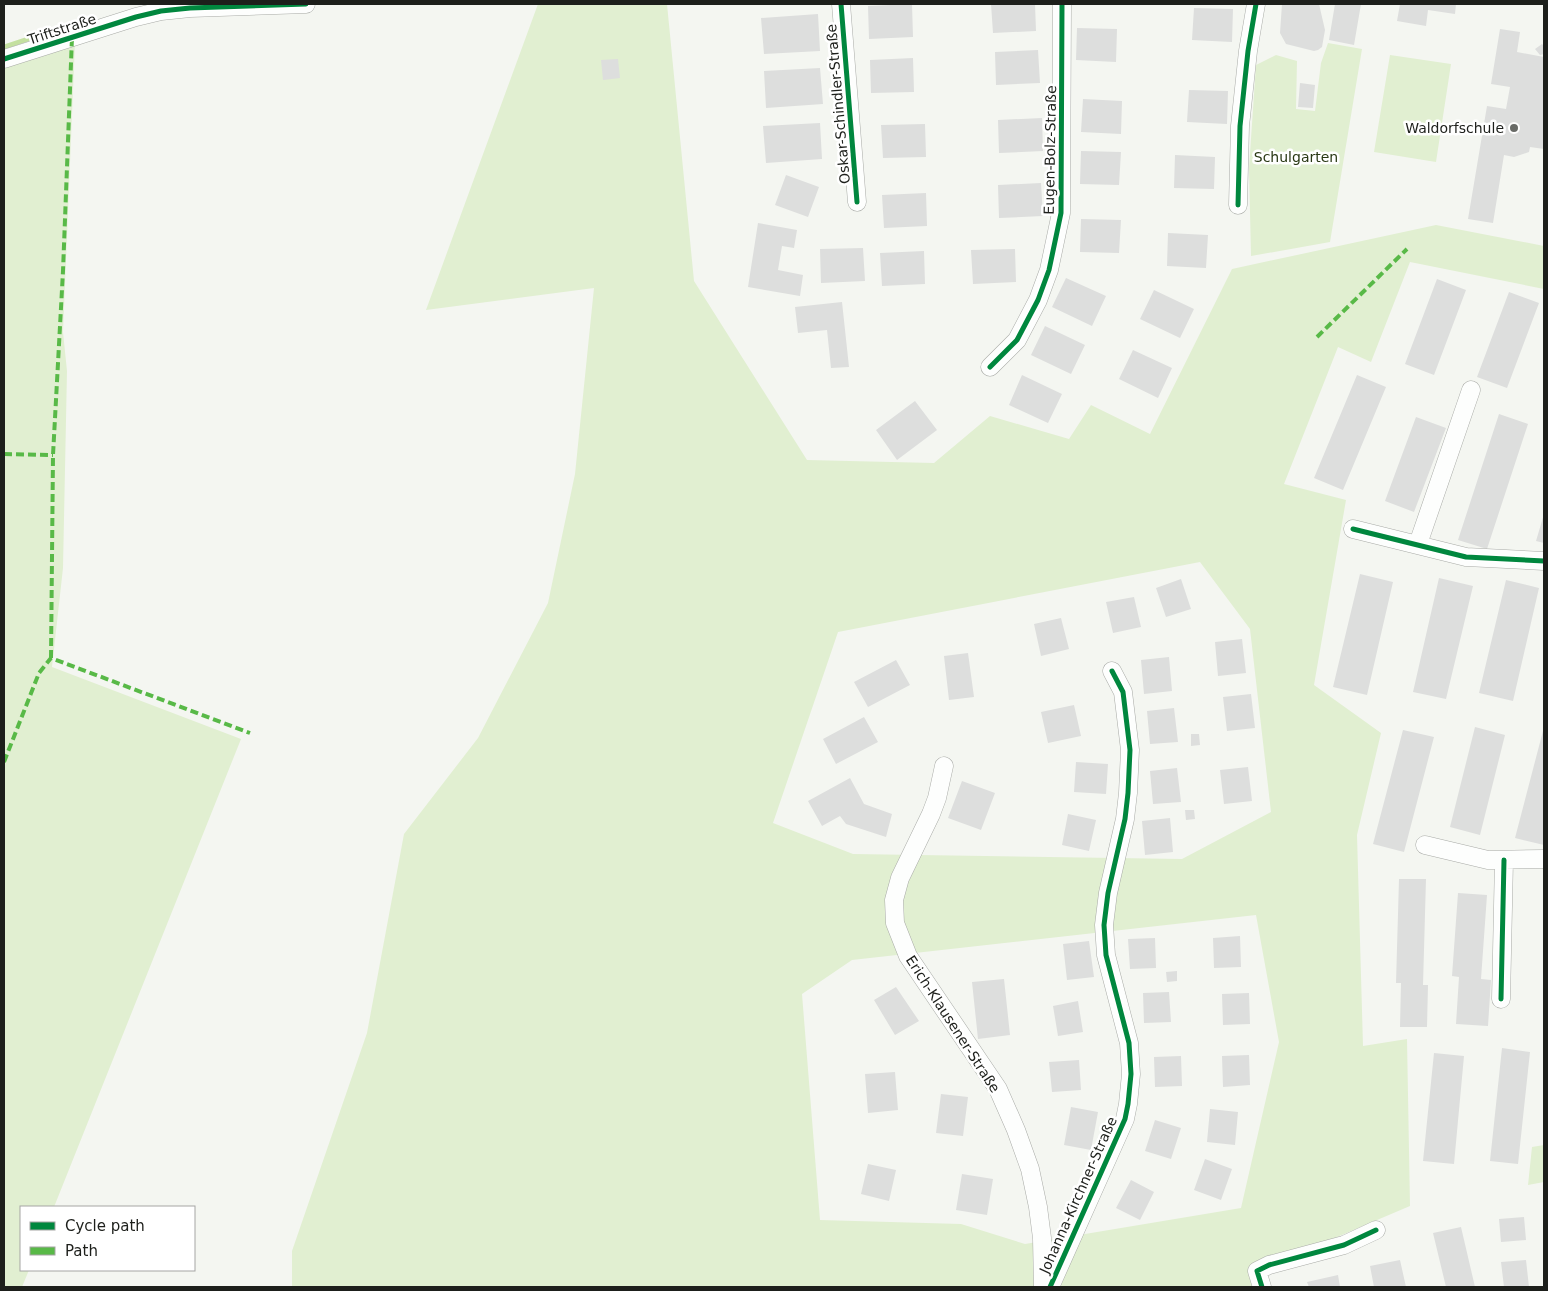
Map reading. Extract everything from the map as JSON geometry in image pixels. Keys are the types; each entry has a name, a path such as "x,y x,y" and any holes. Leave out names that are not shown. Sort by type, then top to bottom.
{"street":[{"name":"Triftstraße","path":"4,60 136,17 161,11 190,8 306,4"},
{"name":"Oskar-Schindler-Straße","path":"841,4 857,202"},
{"name":"Eugen-Bolz-Straße","path":"990,366 1017,340 1038,300 1049,270 1061,213 1062,4"},
{"path":"1238,205 1240,126 1248,51 1256,4"},
{"path":"1418,544 1472,390"},
{"path":"1353,530 1466,557 1544,561"},
{"name":"Johanna-Kirchner-Straße","path":"1050,1287 1125,1119 1128,1104 1131,1074 1129,1043 1106,955 1104,925 1108,894 1125,819 1130,750 1123,692 1112,671"},
{"name":"Erich-Klausener-Straße","path":"944,766 937,798 931,814 900,878 894,900 895,923 908,956 998,1089 1016,1130 1030,1169 1038,1207 1042,1238 1043,1287"},
{"path":"1425,845 1488,860 1544,859"},
{"path":"1501,999 1504,860"},
{"path":"1262,1287 1257,1271 1269,1265 1344,1245 1376,1230"}],"green space":[{"path":"538,4 667,4 694,281 807,460 934,463 990,416 1069,439 1091,405 1150,434 1232,269 1436,225 1544,246 1544,289 1410,262 1371,362 1338,347 1284,484 1346,500 1314,685 1381,733 1357,835 1363,1046 1407,1039 1410,1206 1257,1271 1262,1287 292,1287 292,1251 367,1033 404,834 478,738 548,603 575,474 594,288 426,310","holes":["1200,562 1250,629 1271,812 1182,859 853,854 773,823 838,632","1256,915 1279,1042 1241,1208 1025,1244 961,1224 820,1220 802,994 852,960"]},
{"path":"75,42 63,332 67,371 63,568 52,667 241,739 54,1206 20,1206 20,1271 29,1271 22,1287 4,1287 4,66"},
{"name":"Schulgarten","path":"1328,43 1362,49 1330,242 1251,256 1249,168 1256,65 1276,55 1297,61 1296,109 1315,111 1321,63"},
{"path":"1390,55 1451,64 1436,162 1374,152"},
{"path":"1544,1145 1544,1182 1528,1185 1532,1147"}],"building":[{"path":"912,4 913,37 869,39 868,6"},
{"path":"991,4 1035,4 1036,31 993,33"},
{"path":"1282,4 1319,4 1325,30 1322,47 1314,51 1286,44 1280,33"},
{"path":"1335,4 1361,4 1354,45 1329,40"},
{"path":"1400,4 1456,4 1455,14 1428,10 1426,26 1397,21"},
{"path":"1194,8 1233,9 1232,42 1192,40"},
{"path":"818,14 820,51 764,54 761,18"},
{"path":"1077,28 1117,29 1116,62 1076,60"},
{"name":"Waldorfschule","path":"1500,29 1520,32 1517,52 1544,57 1544,149 1530,147 1529,152 1514,157 1504,155 1493,223 1468,219 1487,106 1506,109 1510,87 1491,84"},
{"path":"1542,44 1544,46 1544,54 1540,55 1535,49"},
{"path":"1038,50 1040,83 996,85 995,52"},
{"path":"913,58 914,92 871,93 870,60"},
{"path":"618,59 620,78 603,80 601,60"},
{"path":"820,68 823,104 766,108 764,71"},
{"path":"1300,83 1315,85 1313,108 1298,107"},
{"path":"1189,90 1228,91 1227,124 1187,122"},
{"path":"1083,99 1122,101 1121,134 1081,132"},
{"path":"1042,118 1043,151 999,153 998,120"},
{"path":"820,123 822,159 766,163 763,126"},
{"path":"925,124 926,157 883,158 881,125"},
{"path":"1081,151 1121,152 1119,185 1080,184"},
{"path":"1175,155 1215,157 1214,189 1174,188"},
{"path":"786,175 819,187 808,217 775,205"},
{"path":"1041,183 1043,216 999,218 998,185"},
{"path":"926,193 927,226 884,228 882,195"},
{"path":"1081,219 1121,220 1119,253 1080,252"},
{"path":"758,223 797,230 794,248 782,246 778,270 803,275 800,296 748,287"},
{"path":"1168,233 1208,235 1206,268 1167,266"},
{"path":"863,248 865,281 821,283 820,249"},
{"path":"1015,249 1016,282 973,284 971,250"},
{"path":"924,251 925,284 882,286 880,253"},
{"path":"1066,278 1106,296 1092,326 1052,307"},
{"path":"1437,279 1466,290 1434,375 1405,364"},
{"path":"1154,290 1194,309 1180,338 1140,319"},
{"path":"1509,292 1539,303 1507,388 1477,377"},
{"path":"842,302 849,367 831,368 827,330 798,333 795,307"},
{"path":"1045,326 1085,345 1071,374 1031,355"},
{"path":"1133,350 1172,368 1158,398 1119,379"},
{"path":"1022,375 1062,394 1048,423 1009,405"},
{"path":"1357,375 1386,387 1343,490 1314,478"},
{"path":"915,401 937,430 897,460 876,430"},
{"path":"1499,414 1528,424 1487,549 1458,540"},
{"path":"1416,417 1446,428 1414,512 1385,501"},
{"path":"1544,514 1544,543 1536,541"},
{"path":"1360,574 1393,582 1367,695 1333,687"},
{"path":"1439,578 1473,586 1446,699 1413,692"},
{"path":"1181,579 1191,609 1166,617 1156,588"},
{"path":"1506,580 1539,588 1513,701 1479,693"},
{"path":"1134,597 1141,627 1113,633 1106,602"},
{"path":"1061,618 1069,649 1041,656 1034,624"},
{"path":"1242,639 1246,673 1218,676 1215,642"},
{"path":"968,653 974,697 949,700 944,656"},
{"path":"1169,657 1172,691 1144,694 1141,660"},
{"path":"896,660 910,685 868,707 854,682"},
{"path":"1251,694 1255,728 1227,731 1223,697"},
{"path":"1074,705 1081,736 1048,743 1041,712"},
{"path":"1174,708 1178,742 1150,744 1147,711"},
{"path":"864,717 878,742 836,764 823,739"},
{"path":"1475,727 1505,735 1480,835 1450,827"},
{"path":"1544,727 1544,845 1515,838"},
{"path":"1403,730 1434,737 1404,852 1373,844"},
{"path":"1191,734 1199,734 1200,745 1191,746"},
{"path":"1076,762 1108,764 1106,794 1074,792"},
{"path":"1248,767 1252,801 1224,804 1220,770"},
{"path":"1177,768 1181,802 1153,804 1150,771"},
{"path":"850,778 864,804 892,814 886,837 846,824 840,816 822,826 808,801"},
{"path":"962,781 995,793 981,830 948,818"},
{"path":"1185,810 1194,810 1195,819 1186,820"},
{"path":"1068,814 1096,820 1089,851 1062,845"},
{"path":"1170,818 1173,852 1145,855 1142,821"},
{"path":"1399,879 1426,879 1423,985 1428,985 1427,1027 1400,1027 1401,983 1396,983"},
{"path":"1458,893 1487,895 1481,979 1491,980 1488,1026 1456,1024 1459,977 1452,976"},
{"path":"1240,936 1241,967 1214,968 1213,938"},
{"path":"1155,938 1156,968 1130,969 1128,939"},
{"path":"1089,941 1094,977 1067,980 1063,944"},
{"path":"1177,971 1177,981 1167,982 1166,972"},
{"path":"1004,979 1010,1035 978,1039 972,982"},
{"path":"896,987 919,1021 895,1035 874,1000"},
{"path":"1169,992 1171,1022 1144,1023 1143,993"},
{"path":"1249,993 1250,1024 1223,1025 1222,994"},
{"path":"1078,1001 1083,1032 1058,1036 1053,1006"},
{"path":"1502,1048 1530,1052 1518,1164 1490,1161"},
{"path":"1434,1053 1464,1056 1454,1164 1423,1161"},
{"path":"1249,1055 1250,1085 1223,1087 1222,1056"},
{"path":"1181,1056 1182,1086 1155,1087 1154,1057"},
{"path":"1079,1060 1081,1090 1052,1092 1049,1062"},
{"path":"895,1072 898,1110 868,1113 865,1074"},
{"path":"941,1094 968,1097 963,1136 936,1133"},
{"path":"1071,1107 1098,1112 1091,1150 1064,1145"},
{"path":"1210,1109 1238,1112 1235,1145 1207,1142"},
{"path":"1155,1120 1181,1128 1171,1159 1145,1151"},
{"path":"1205,1159 1232,1169 1221,1200 1194,1190"},
{"path":"868,1164 896,1170 889,1201 861,1194"},
{"path":"962,1174 993,1179 987,1215 956,1210"},
{"path":"1131,1180 1154,1192 1140,1220 1116,1208"},
{"path":"1524,1217 1526,1240 1501,1242 1499,1219"},
{"path":"1461,1227 1475,1287 1446,1287 1433,1233"},
{"path":"1400,1260 1406,1287 1374,1287 1370,1266"},
{"path":"1526,1260 1529,1287 1504,1287 1501,1262"},
{"path":"1338,1275 1340,1287 1309,1287 1307,1282"}],"waterway":[{"path":"4,47 34,37"}],"marked path":[{"path":"51,658 53,455 63,271 72,37"},
{"path":"1317,337 1407,249"},
{"path":"4,454 53,455"},
{"path":"4,762 39,673 51,658 250,733"}],"cycle path":[{"path":"4,59 136,17 161,11 190,8 306,4"},
{"path":"841,4 857,202"},
{"path":"990,367 1017,340 1038,300 1049,270 1061,213 1062,4"},
{"path":"1238,205 1240,126 1248,51 1256,4"},
{"path":"1353,529 1466,557 1544,561"},
{"path":"1050,1287 1125,1119 1128,1104 1131,1074 1129,1043 1106,955 1104,925 1108,893 1125,819 1130,750 1123,692 1112,671"},
{"path":"1501,999 1504,860"},
{"path":"1262,1287 1257,1271 1269,1265 1344,1245 1376,1230"}],"place":[{"name":"Waldorfschule","path":"1514,128"}]}
